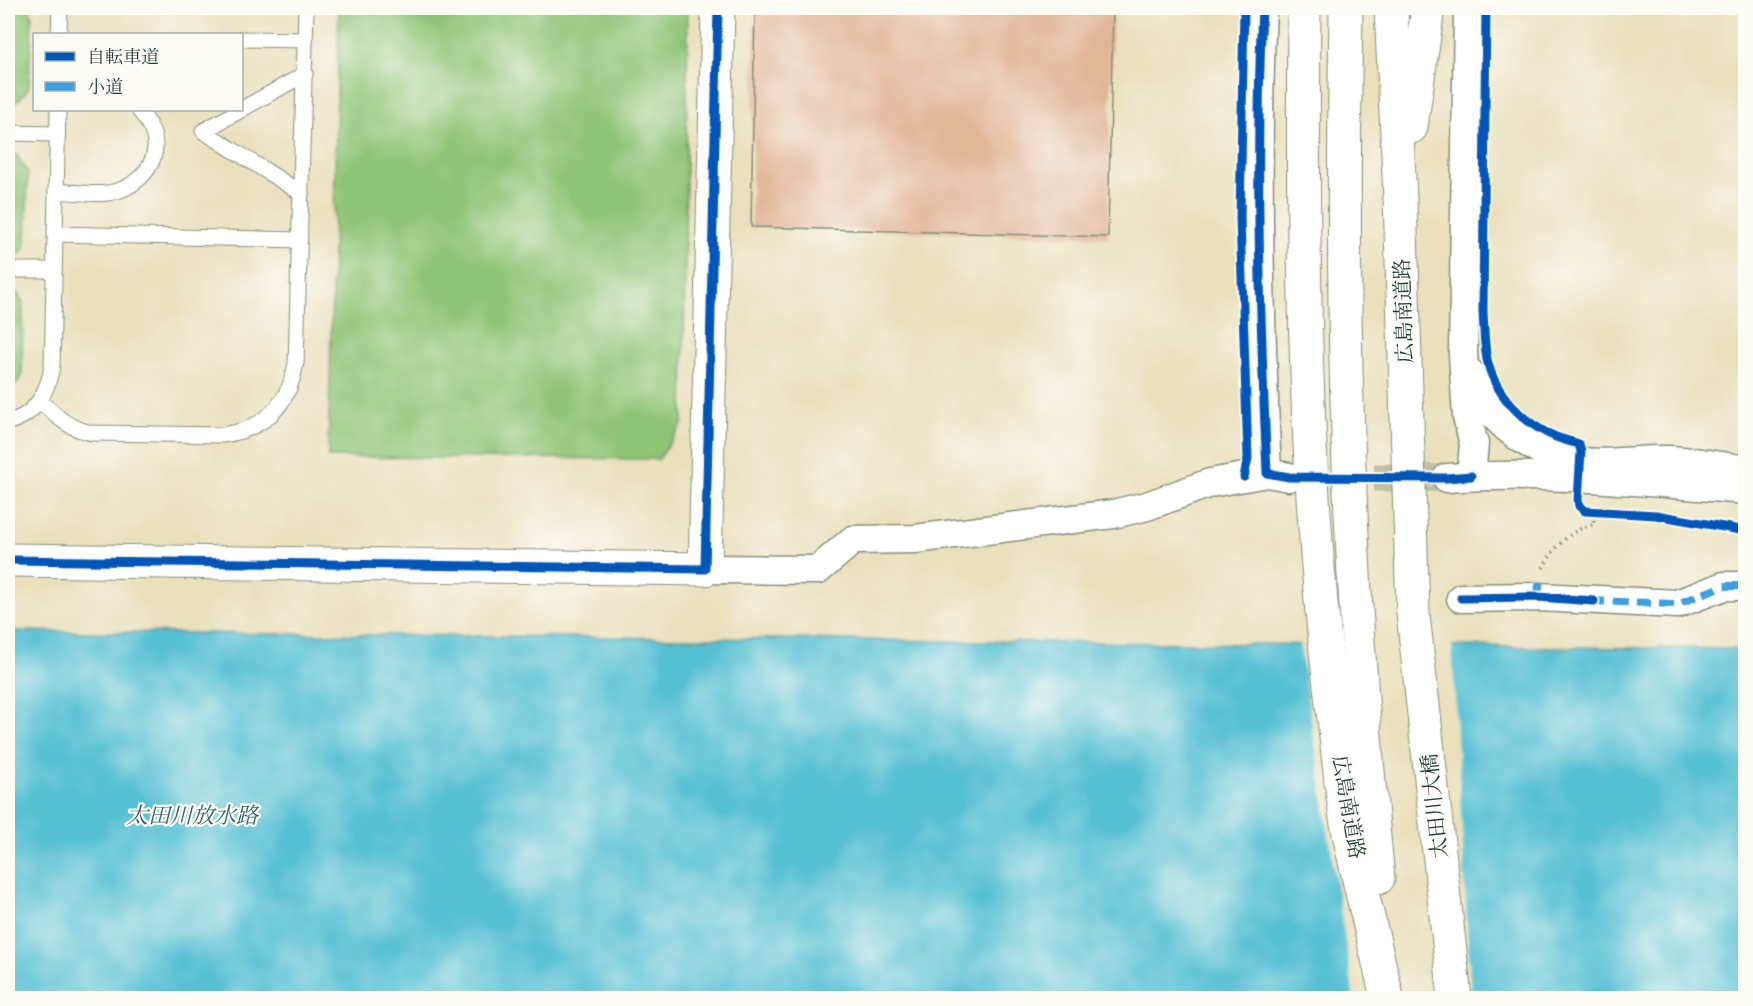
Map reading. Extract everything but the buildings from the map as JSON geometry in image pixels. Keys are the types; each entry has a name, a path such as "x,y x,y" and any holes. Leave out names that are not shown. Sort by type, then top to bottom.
{"main road":[{"path":"8,560 705,569 718,8"},
{"name":"広島南道路","path":"1304,8 1302,194 1304,328 1310,465 1321,614 1346,818 1389,999"},
{"path":"1346,8 1344,191 1347,380 1356,614 1389,999"},
{"name":"広島南道路","path":"1391,8 1400,198 1413,614"},
{"path":"1400,198 1428,8"},
{"name":"太田川大橋","path":"1413,614 1455,999"}],"street":[{"path":"705,569 818,570 853,540 915,539 1113,514 1147,506 1210,483 1278,475 1261,332 1258,192 1262,8"},
{"path":"1468,8 1463,354 1467,417 1474,444 1459,477 1520,475 1579,477 1746,490"},
{"path":"1463,354 1474,388 1483,403 1511,430 1543,450 1580,462 1672,460 1746,471"},
{"path":"1461,598 1538,597 1677,604 1724,586 1746,585"}],"lane":[{"path":"59,33 60,8"},
{"path":"40,401 66,424 77,430 92,433 223,435 237,433 266,420 286,396 293,382 296,363 306,8"},
{"path":"243,39 305,40"},
{"path":"243,108 305,74"},
{"path":"8,422 27,413 40,401 50,382 58,111"},
{"path":"56,192 108,193 134,183 146,172 155,147 152,132 140,111"},
{"path":"238,111 203,131 301,193"},
{"path":"8,133 57,134"},
{"path":"55,234 300,240"},
{"path":"8,270 54,270"}],"path":[{"path":"1579,477 1578,500 1582,509 1605,512"},
{"path":"1540,577 1555,548 1580,529 1594,524 1594,519"}],"green space":[{"path":"8,8 28,8 32,15 29,87 15,103 8,106"},
{"path":"339,8 688,8 683,423 659,459 328,457"},
{"path":"8,150 17,155 28,173 26,245 19,255 14,257 8,257"},
{"path":"8,288 17,293 23,302 22,376 8,393"}],"water":[{"name":"太田川放水路","path":"8,631 1745,649 1745,998 8,998"}],"pier":[{"path":"1299,641 1452,643 1471,998 1354,998"}],"tunnel":[{"path":"1290,477 1447,478"}],"marked path":[{"path":"1538,597 1540,577"},
{"path":"1590,601 1677,604 1724,586 1746,586"}],"cycle path":[{"path":"8,560 705,569 718,8"},
{"path":"1244,8 1240,218 1248,458 1244,477"},
{"path":"1262,8 1259,240 1267,473 1289,477 1447,478 1471,476"},
{"path":"1486,8 1483,312 1487,359 1496,384 1512,406 1533,424 1556,437 1579,444 1581,451 1578,500 1579,506 1585,511 1656,515 1746,531"},
{"path":"1461,598 1538,597 1594,601"}]}
